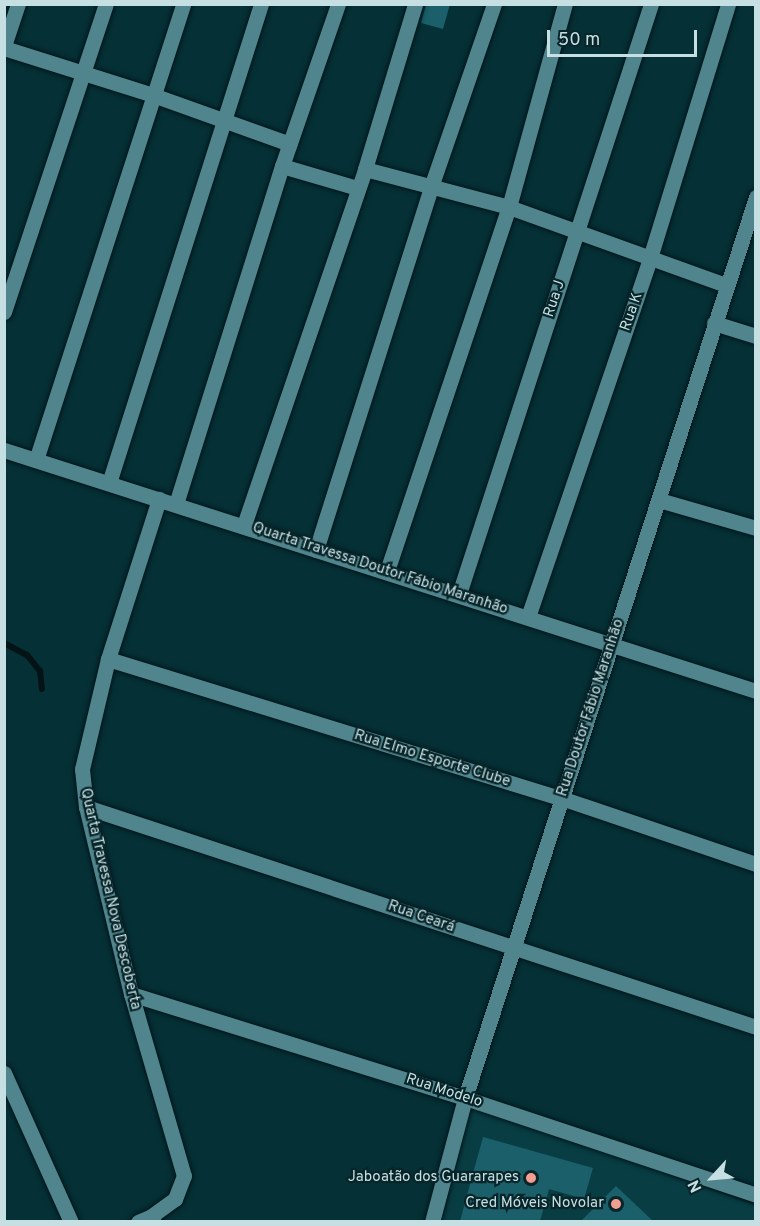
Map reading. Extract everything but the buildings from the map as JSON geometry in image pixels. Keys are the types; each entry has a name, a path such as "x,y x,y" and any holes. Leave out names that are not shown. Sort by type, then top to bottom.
{"street":[{"path":"18,4 4,47 153,94 290,144"},
{"path":"4,312 106,4"},
{"path":"36,460 183,4"},
{"path":"109,483 261,4"},
{"path":"176,504 282,166 338,4"},
{"path":"244,525 364,168 415,4"},
{"path":"316,550 431,187 494,4"},
{"path":"387,571 509,207 565,4"},
{"name":"Rua J","path":"459,594 651,4"},
{"name":"Rua K","path":"528,617 650,258 728,4"},
{"path":"282,166 357,188"},
{"path":"364,168 509,207 726,285"},
{"name":"Rua Doutor Fábio Maranhão","path":"432,1221 465,1098 756,197"},
{"path":"714,323 756,336"},
{"name":"Quarta Travessa Doutor Fábio Maranhão","path":"4,450 459,594 756,692"},
{"name":"Quarta Travessa Nova Descoberta","path":"148,1220 175,1199 184,1176 131,994 86,807 82,769 108,659 159,499"},
{"path":"659,500 756,528"},
{"name":"Rua Elmo Esporte Clube","path":"108,659 561,798 756,864"},
{"name":"Rua Ceará","path":"86,807 756,1027"},
{"name":"Rua Modelo","path":"131,994 465,1098 756,1195"},
{"path":"5,1074 70,1221"}],"shaded area":[{"path":"469,1102 756,1206 755,1222 435,1222"}],"waterway":[{"path":"4,643 27,655 40,671 42,689"}],"place":[{"name":"Jaboatão dos Guararapes","path":"531,1178"},
{"name":"Cred Móveis Novolar","path":"616,1204"}]}
